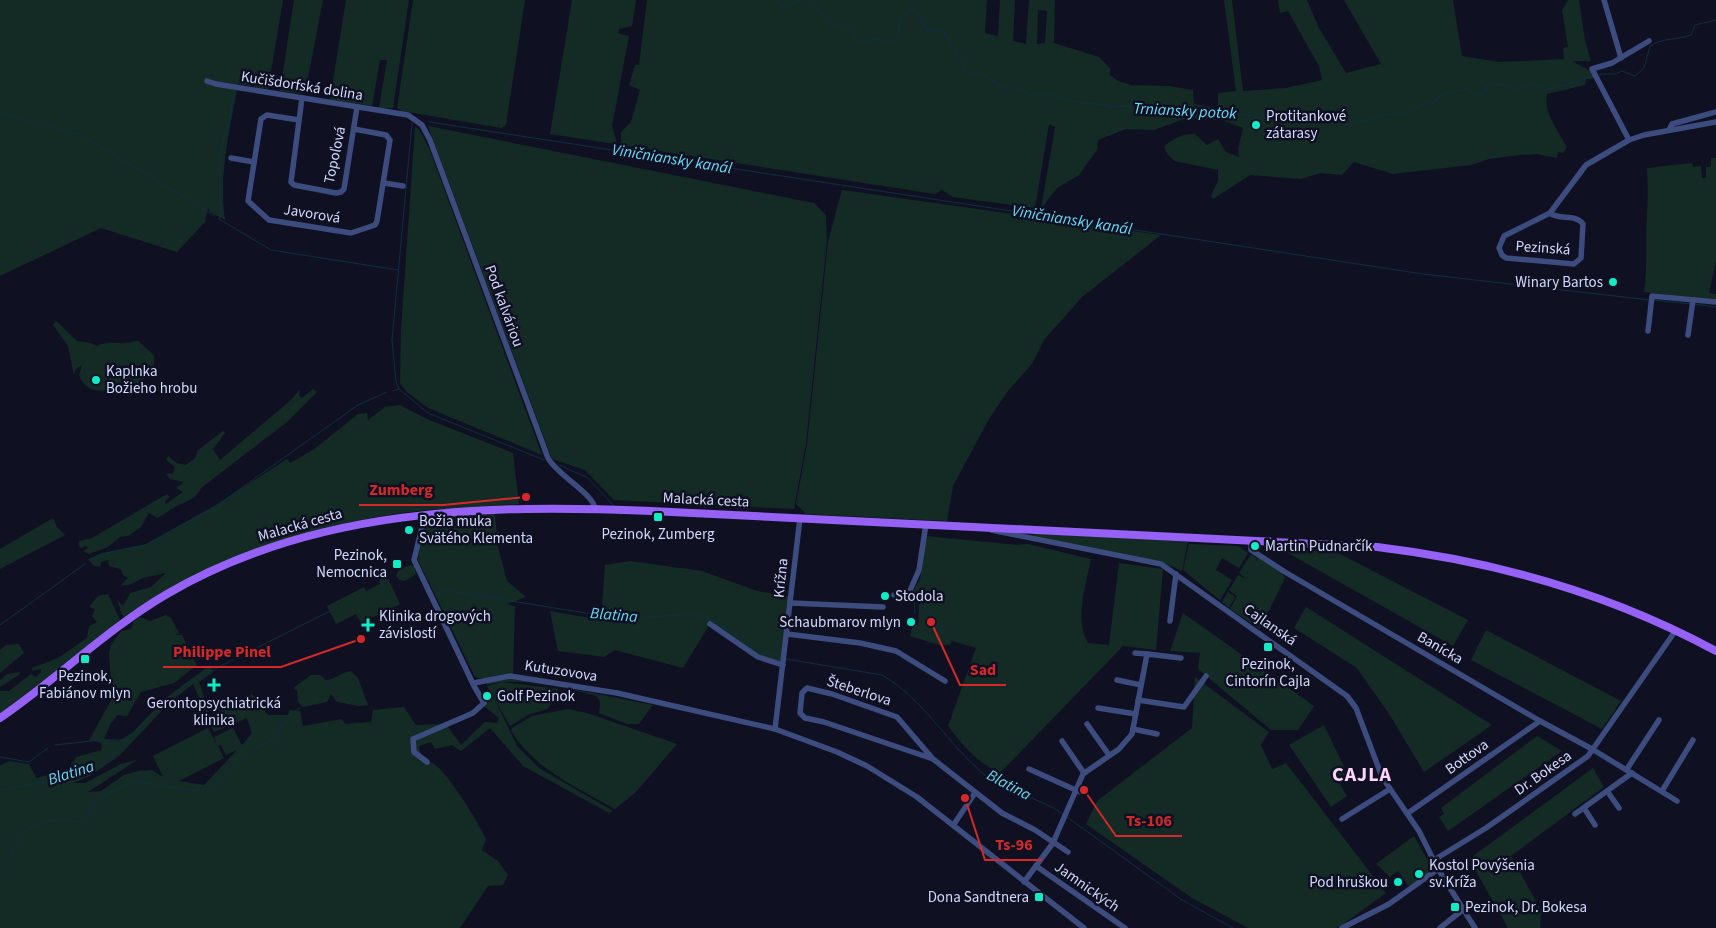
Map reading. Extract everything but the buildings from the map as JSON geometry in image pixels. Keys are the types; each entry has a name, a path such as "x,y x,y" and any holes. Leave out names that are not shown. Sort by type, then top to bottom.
{"main road":[{"name":"Malacká cesta","path":"0,718 130,618 167,594 201,576 247,556 301,537 364,522 530,507 926,524"},
{"path":"926,524 1377,547 1468,562 1530,577 1586,594 1676,630 1716,651"}],"street":[{"path":"1604,0 1621,58"},
{"path":"1629,140 1592,69 1621,58 1649,41"},
{"name":"Kučišdorfská dolina","path":"207,81 394,113"},
{"name":"Topoľová","path":"302,98 291,182 294,185 336,193 344,189 357,107"},
{"name":"Pezinská","path":"1669,130 1672,124 1716,112"},
{"name":"Pod kalváriou","path":"394,113 414,118 427,132 548,458 556,471 593,500 596,509"},
{"name":"Javorová","path":"299,120 267,115 262,117 248,198 249,204 269,220 354,234 375,224 377,221 384,184 389,137 354,129"},
{"path":"1695,117 1697,126"},
{"name":"Pezinská","path":"1550,213 1558,217 1577,218 1583,224 1581,258 1579,262 1574,264 1506,258 1502,255 1499,248 1504,236 1550,213 1586,165 1629,140 1669,130 1716,122"},
{"path":"231,158 254,162"},
{"path":"384,184 403,186"},
{"path":"1648,331 1652,296 1716,302"},
{"path":"1688,335 1693,300"},
{"path":"425,515 414,560 484,703 473,714 413,739 414,752 427,762"},
{"name":"Krížna","path":"775,729 800,518"},
{"path":"894,595 908,595 918,570 926,524"},
{"name":"Cajlanská","path":"981,527 1023,538 1161,564 1348,696 1356,708 1377,766 1390,789 1408,813 1438,869 1475,928"},
{"path":"1023,538 1024,529"},
{"name":"Banícka","path":"1251,540 1251,550 1350,611 1592,749 1677,801"},
{"path":"1170,621 1176,574"},
{"path":"791,603 883,607"},
{"path":"710,624 758,657 783,665"},
{"name":"Dr. Bokesa","path":"1434,860 1486,828 1588,756 1676,630"},
{"path":"787,634 860,643 896,651 945,681"},
{"path":"1135,653 1181,658"},
{"path":"1024,882 1053,843 1067,810 1078,792 1084,773 1124,745 1133,730 1147,654"},
{"name":"Kutuzovova","path":"474,683 510,676 551,681 682,706 775,729 837,752 868,766 910,792 954,824 1024,882 1084,928"},
{"path":"1138,700 1184,706 1206,676"},
{"path":"1117,680 1141,685"},
{"name":"Šteberlova","path":"933,759 824,722 805,718 800,713 802,693 807,688 832,694 892,715 903,722 933,759 975,793 1002,813 1068,852"},
{"path":"1098,708 1136,714"},
{"path":"1576,814 1607,791 1629,771 1659,720"},
{"name":"Bottova","path":"1408,813 1540,721"},
{"path":"1087,724 1109,755"},
{"path":"1133,730 1157,734"},
{"path":"1662,791 1693,740"},
{"path":"1062,741 1084,773"},
{"path":"914,753 922,746"},
{"path":"1029,769 1078,792"},
{"path":"1342,819 1390,789"},
{"path":"1607,791 1620,808"},
{"path":"954,824 975,793"},
{"path":"1584,808 1595,825"},
{"name":"Jamnických","path":"1036,866 1125,928"},
{"path":"1343,928 1383,907 1438,869"},
{"path":"1440,928 1460,912"}],"green space":[{"path":"0,0 283,0 268,89 238,84 224,169 223,203 225,220 210,212 208,208 205,222 177,252 101,228 0,276"},
{"path":"294,0 323,0 305,93 303,94 280,91"},
{"path":"346,0 409,0 393,108 379,108 387,60 380,60 372,106 330,100"},
{"path":"413,0 525,0 506,125 502,128 402,111 397,108"},
{"path":"572,0 636,0 632,26 619,29 618,33 629,36 612,126 617,143 615,144 550,134"},
{"path":"647,0 987,0 985,33 998,36 1000,0 1015,0 1013,41 1026,44 1029,0 1055,0 1054,43 1099,57 1110,68 1110,75 1118,81 1131,85 1169,86 1193,90 1194,104 1218,108 1218,93 1236,91 1224,0 1232,0 1243,91 1286,88 1322,80 1319,66 1288,11 1280,13 1278,0 1307,0 1319,28 1346,73 1381,64 1344,0 1453,0 1462,56 1500,62 1564,59 1563,48 1568,47 1562,10 1568,0 1579,0 1585,41 1591,61 1572,61 1590,71 1596,78 1586,79 1585,85 1547,94 1546,101 1549,114 1567,147 1563,153 1558,152 1557,158 1536,154 1519,155 1489,159 1471,165 1393,174 1354,162 1342,175 1321,173 1301,179 1250,175 1213,199 1211,196 1218,181 1218,170 1175,161 1168,155 1164,147 1178,137 1195,134 1207,145 1218,139 1226,152 1239,157 1238,149 1243,128 1222,120 1187,118 1154,130 1126,129 1098,140 1097,150 1079,175 1057,188 1041,209 1055,127 1049,124 1035,208 953,197 942,190 935,194 621,145 621,132 631,122 640,90 629,85 635,65 639,65","holes":["1038,10 1047,11 1045,43 1037,44"]},
{"path":"428,126 814,203 826,215 827,241 806,444 794,509 614,500 585,470 552,459"},
{"path":"415,127 418,128 429,148 542,455 428,408 406,391 400,383 401,330"},
{"path":"1711,158 1716,158 1716,261 1709,293 1716,294 1716,300 1644,292 1648,197 1647,168 1692,163 1693,167 1701,166 1702,178 1706,178 1706,167 1711,167"},
{"path":"842,190 1161,235 1082,297 1044,340 1032,364 1008,391 989,419 953,486 947,521 806,514 796,504 807,444 828,241"},
{"path":"56,321 77,341 91,343 96,346 106,343 138,341 154,355 154,367 139,385 132,384 122,374 120,376 122,383 116,387 104,391 92,389 83,382 79,375 82,365 76,369 74,375 68,346 53,325"},
{"path":"300,389 299,396 302,398 313,389 317,392 287,422 201,488 192,499 157,518 149,513 141,527 128,536 120,537 108,547 89,554 83,551 88,548 86,546 81,548 78,545 79,541 92,538 167,494 170,497 165,501 166,504 183,492 176,488 184,482 170,479 167,475 168,473 173,474 175,467 166,460 168,456 177,463 186,465 195,458 198,450 223,431 225,433 213,449 220,460 291,400"},
{"path":"400,405 427,419 513,453 519,504 409,512 321,529 253,551 220,565 155,598 123,617 117,600 123,606 130,593 151,587 166,573 143,578 129,585 121,585 128,578 123,575 121,569 109,566 108,560 101,562 100,567 94,566 88,559 102,553 146,544 216,505 287,459 290,463 313,450 358,414 367,413 368,420 385,407"},
{"path":"495,513 498,547 507,581 526,597 507,604 515,606 513,674 480,678 475,677 418,560 421,540 430,517"},
{"path":"53,518 57,527 65,535 0,569 0,549"},
{"path":"1033,532 1188,542 1182,571 1161,562 1034,537"},
{"path":"926,536 1017,545 1028,544 1091,559 1081,613 1084,634 1088,643 1109,645 1119,563 1163,569 1156,650 1123,646 1000,773 971,753 948,726 976,648 952,641 950,645 939,645 910,636 913,624 918,625 919,605 923,601 912,593 920,579"},
{"path":"1189,544 1238,546 1248,553 1239,568 1222,558 1216,570 1232,580 1220,600 1183,570"},
{"path":"1290,550 1336,552 1468,620 1453,646 1288,553"},
{"path":"1251,554 1257,558 1256,561 1258,558 1280,570 1285,578 1260,629 1230,609 1237,596 1229,590 1238,575 1246,579 1239,573"},
{"path":"630,561 702,571 757,591 793,597 783,665 770,662 710,624 683,668 615,650 604,657 558,651 550,611 601,620 605,565"},
{"path":"409,565 414,566 416,574 405,581 400,580 396,576 398,571"},
{"path":"387,576 400,604 361,623 356,614 336,624 327,606 364,587 366,591 380,584 379,580"},
{"path":"1228,592 1235,597 1229,608 1222,602"},
{"path":"108,594 120,620 0,714 0,691 9,691 31,674 36,677 41,672 41,669 32,671 32,668 58,658 87,638 89,626 97,622 92,616 95,609 89,607 98,596"},
{"path":"1306,607 1492,725 1424,772 1391,717 1357,668 1294,628"},
{"path":"1183,613 1314,706 1298,730 1271,730 1198,669 1200,653 1170,651"},
{"path":"166,615 171,618 179,633 175,635 182,635 197,665 174,683 141,692 127,716 118,715 111,723 104,739 119,741 133,732 166,698 210,665 213,672 199,682 208,709 207,715 193,684 170,702 120,755 90,776 73,783 85,783 121,764 137,760 88,792 101,791 124,775 139,771 152,770 163,777 153,756 208,728 217,745 214,737 233,728 242,745 252,733 247,718 214,732 210,725 213,715 252,694 268,715 288,715 290,710 300,711 303,726 342,719 345,724 371,722 373,710 404,707 416,725 446,724 461,745 485,722 497,723 499,718 484,706 486,702 494,698 517,746 539,768 613,811 609,813 523,766 490,728 461,751 452,745 435,749 431,742 419,746 424,759 441,770 454,786 471,813 486,839 482,850 498,861 508,875 503,885 488,886 460,928 0,928 0,765 10,761 29,764 36,778 68,770 76,757 102,750 101,743 89,740 112,699 109,653 111,645 121,631 131,629 134,621 140,617 150,621","holes":["221,745 226,755 237,750 204,785 179,781 224,758 218,746"]},
{"path":"1486,630 1621,701 1602,729 1471,660"},
{"path":"19,644 24,653 0,673 0,650 6,645"},
{"path":"351,671 358,678 368,705 359,706 337,702 331,694 327,702 303,707 298,702 297,691 293,688 311,675 320,675 326,680"},
{"path":"20,672 19,675 0,687 0,680 7,674"},
{"path":"1195,677 1269,732 1261,745 1272,769 1286,763 1386,893 1336,928 1248,928 1192,898 1086,824 1097,801 1192,728"},
{"path":"499,678 531,681 653,705 639,724 627,724 599,713 600,702 597,696 527,682 487,685 486,682"},
{"path":"501,682 559,689 548,709 530,714 510,726 487,686"},
{"path":"568,709 587,713 677,744 636,792 615,809 572,785 545,767 532,757 511,731 512,728 532,716"},
{"path":"1324,725 1348,775 1338,781 1347,796 1331,807 1289,745"},
{"path":"1537,736 1562,751 1448,831 1439,817 1444,814 1441,808"},
{"path":"1593,768 1604,787 1511,856 1541,910 1540,928 1508,928 1469,859"},
{"path":"1414,836 1433,870 1409,886 1398,871 1390,877 1376,864"}],"waterway":[{"name":"Trniansky potok","path":"778,0 781,6 784,7 800,0"},
{"name":"Trniansky potok","path":"806,0 835,24 851,29 858,40 864,42 878,38 881,42 895,41 899,34 898,19 913,9 928,31 943,31 946,34 968,74 983,74 1004,88 1019,88 1031,95 1045,94 1112,107 1131,106 1203,110 1220,114 1228,112 1303,123 1363,121 1394,113 1405,113 1434,102 1441,95 1468,89 1475,96 1486,92 1487,86 1493,83 1514,89 1534,84 1547,90 1593,77"},
{"name":"Trniansky potok","path":"1599,74 1615,74 1622,71 1635,76 1644,68 1650,46 1654,43 1691,35 1695,25 1716,20"},
{"path":"235,93 220,156 221,214 219,219 271,250 398,270"},
{"path":"0,113 82,135 215,216"},
{"name":"Viničniansky kanál","path":"429,122 1423,274 1650,300"},
{"path":"412,123 392,340 396,382 399,389 428,413 544,460"},
{"name":"Viničniansky kanál","path":"1654,300 1690,304"},
{"name":"Viničniansky kanál","path":"1694,304 1716,307"},
{"path":"393,391 399,389"},
{"path":"90,560 102,554 146,545 216,506 358,405 387,392"},
{"path":"559,465 588,478 614,506"},
{"path":"0,625 85,564"},
{"name":"Blatina","path":"437,589 623,619 693,614 714,620 754,648 781,658"},
{"path":"914,600 915,613"},
{"path":"922,605 939,620 945,635"},
{"name":"Blatina","path":"0,790 63,779 94,768 112,757 163,702 187,683 334,609"},
{"name":"Blatina","path":"786,659 882,675 911,697 959,750 985,775 1002,786 1044,803 1063,814"},
{"path":"0,868 8,860 19,839 30,828 51,821 80,821 86,817 92,806 100,798 110,792 131,784 141,783 191,790 210,787 256,749 275,737 288,716 300,708"},
{"path":"55,745 100,740 127,740"},
{"path":"0,757 29,762 48,748"},
{"name":"Blatina","path":"1067,817 1182,900 1233,928"}],"place":[{"name":"Protitankové zátarasy","path":"1256,125"},
{"name":"Winary Bartos","path":"1613,282"},
{"name":"Kaplnka Božieho hrobu","path":"96,380"},
{"name":"Zumberg","path":"526,497"},
{"name":"Pezinok, Zumberg","path":"658,517"},
{"name":"Božia muka Svätého Klementa","path":"409,530"},
{"name":"Martin Pudnarčík","path":"1255,546"},
{"name":"Pezinok, Nemocnica","path":"397,564"},
{"name":"Stodola","path":"885,596"},
{"name":"Schaubmarov mlyn","path":"911,622"},
{"name":"Sad","path":"931,622"},
{"name":"Klinika drogových závislostí","path":"368,625"},
{"name":"Philippe Pinel","path":"361,639"},
{"name":"Pezinok, Cintorín Cajla","path":"1268,647"},
{"name":"Pezinok, Fabiánov mlyn","path":"85,659"},
{"name":"Gerontopsychiatrická klinika","path":"214,685"},
{"name":"Golf Pezinok","path":"487,696"},
{"name":"Ts-106","path":"1084,790"},
{"name":"Ts-96","path":"965,798"},
{"name":"Kostol Povýšenia sv.Kríža","path":"1419,874"},
{"name":"Pod hruškou","path":"1398,882"},
{"name":"Dona Sandtnera","path":"1039,897"},
{"name":"Pezinok, Dr. Bokesa","path":"1455,907"}],"district":[{"name":"CAJLA","path":"1362,775"}]}
